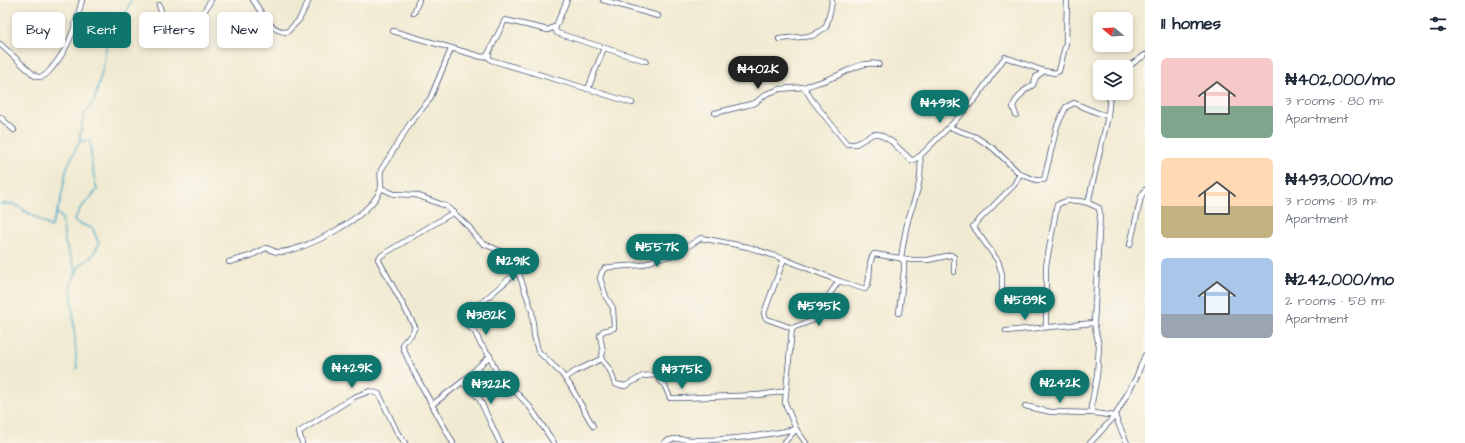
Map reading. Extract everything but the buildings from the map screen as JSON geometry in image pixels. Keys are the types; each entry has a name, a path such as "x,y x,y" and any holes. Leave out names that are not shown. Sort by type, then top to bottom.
{"street":[{"path":"0,44 35,76 45,76 64,52 71,39 82,0"},
{"path":"159,5 162,14 180,26 191,29 199,20 210,0"},
{"path":"254,0 269,24 280,32 288,32 299,20 309,0"},
{"path":"414,13 418,0"},
{"path":"567,0 555,29 557,33 646,61"},
{"path":"603,0 658,16"},
{"path":"779,39 812,36 826,28 832,0"},
{"path":"804,87 812,100 847,144 856,144 873,134 879,134 891,141 912,160 920,156 976,98 1005,57 1044,71 1055,73 1059,71 1066,43 1067,0"},
{"path":"556,26 548,30 504,20 488,57 490,60 632,103"},
{"path":"393,31 482,57 487,56 490,52"},
{"path":"588,89 604,48"},
{"path":"229,262 250,256 266,248 278,252 314,242 347,225 372,203 381,188 380,176 382,170 411,122 430,99 451,49"},
{"path":"1133,63 1145,55"},
{"path":"715,113 755,103 766,94 780,89 804,87 831,78 868,62 879,64"},
{"path":"1016,115 1013,107 1014,102 1024,91 1033,85 1036,77 1044,71"},
{"path":"1088,203 1108,116 1109,100"},
{"path":"949,127 976,137 994,149 1020,174 1036,180 1044,180 1057,126 1066,107 1074,103 1108,116"},
{"path":"0,117 14,130"},
{"path":"899,313 904,270 904,262 901,258 908,222 920,181 922,169 920,156"},
{"path":"1002,299 1002,274 998,261 973,226 1014,185 1020,174"},
{"path":"381,188 394,194 416,195 446,206 454,212 484,244 508,254 518,271 532,311 534,335 538,351 548,359 565,378 593,426"},
{"path":"1130,245 1141,197 1145,190"},
{"path":"1046,327 1046,266 1057,205 1064,201 1078,200 1099,208 1100,215 1094,323 1099,346 1097,376 1091,407 1094,413"},
{"path":"454,212 411,236 378,259 413,322 414,330 403,343 403,348 414,372 454,443"},
{"path":"565,378 601,359 603,352 600,334 603,331 614,328 613,308 606,297 600,278 605,268 642,265 659,258 674,255 701,238 748,247 784,259 839,281 865,289 869,284 871,257 874,254 912,260 928,260 951,255 954,257 954,272"},
{"path":"784,259 764,313 765,317 768,319 792,328 814,320 839,281"},
{"path":"518,271 465,317 466,324 475,332 480,343 490,356 496,371 530,407 554,443"},
{"path":"1006,331 1094,323"},
{"path":"792,328 785,403 796,429 806,443"},
{"path":"1090,443 1115,416 1136,378 1145,355"},
{"path":"433,404 462,382 490,356"},
{"path":"601,359 610,370 615,384 625,386 643,376 656,375 670,398 759,396 786,391"},
{"path":"462,382 479,398 500,443"},
{"path":"302,443 299,432 354,397 370,391 379,394 405,443"},
{"path":"1025,406 1051,412 1094,413 1115,416"},
{"path":"1115,416 1127,443"},
{"path":"664,443 674,438 685,440 727,440 796,429"},
{"path":"784,443 796,429"}],"waterway":[{"path":"0,204 14,204 51,227 60,203 67,167 80,141 84,115 94,101 103,68 108,34 121,23 131,0"},
{"path":"77,369 71,284 79,266 92,256 99,244 93,229 74,221 80,209 97,190 92,166 90,141 80,141"},
{"path":"57,213 62,218 65,243 76,270"}]}
